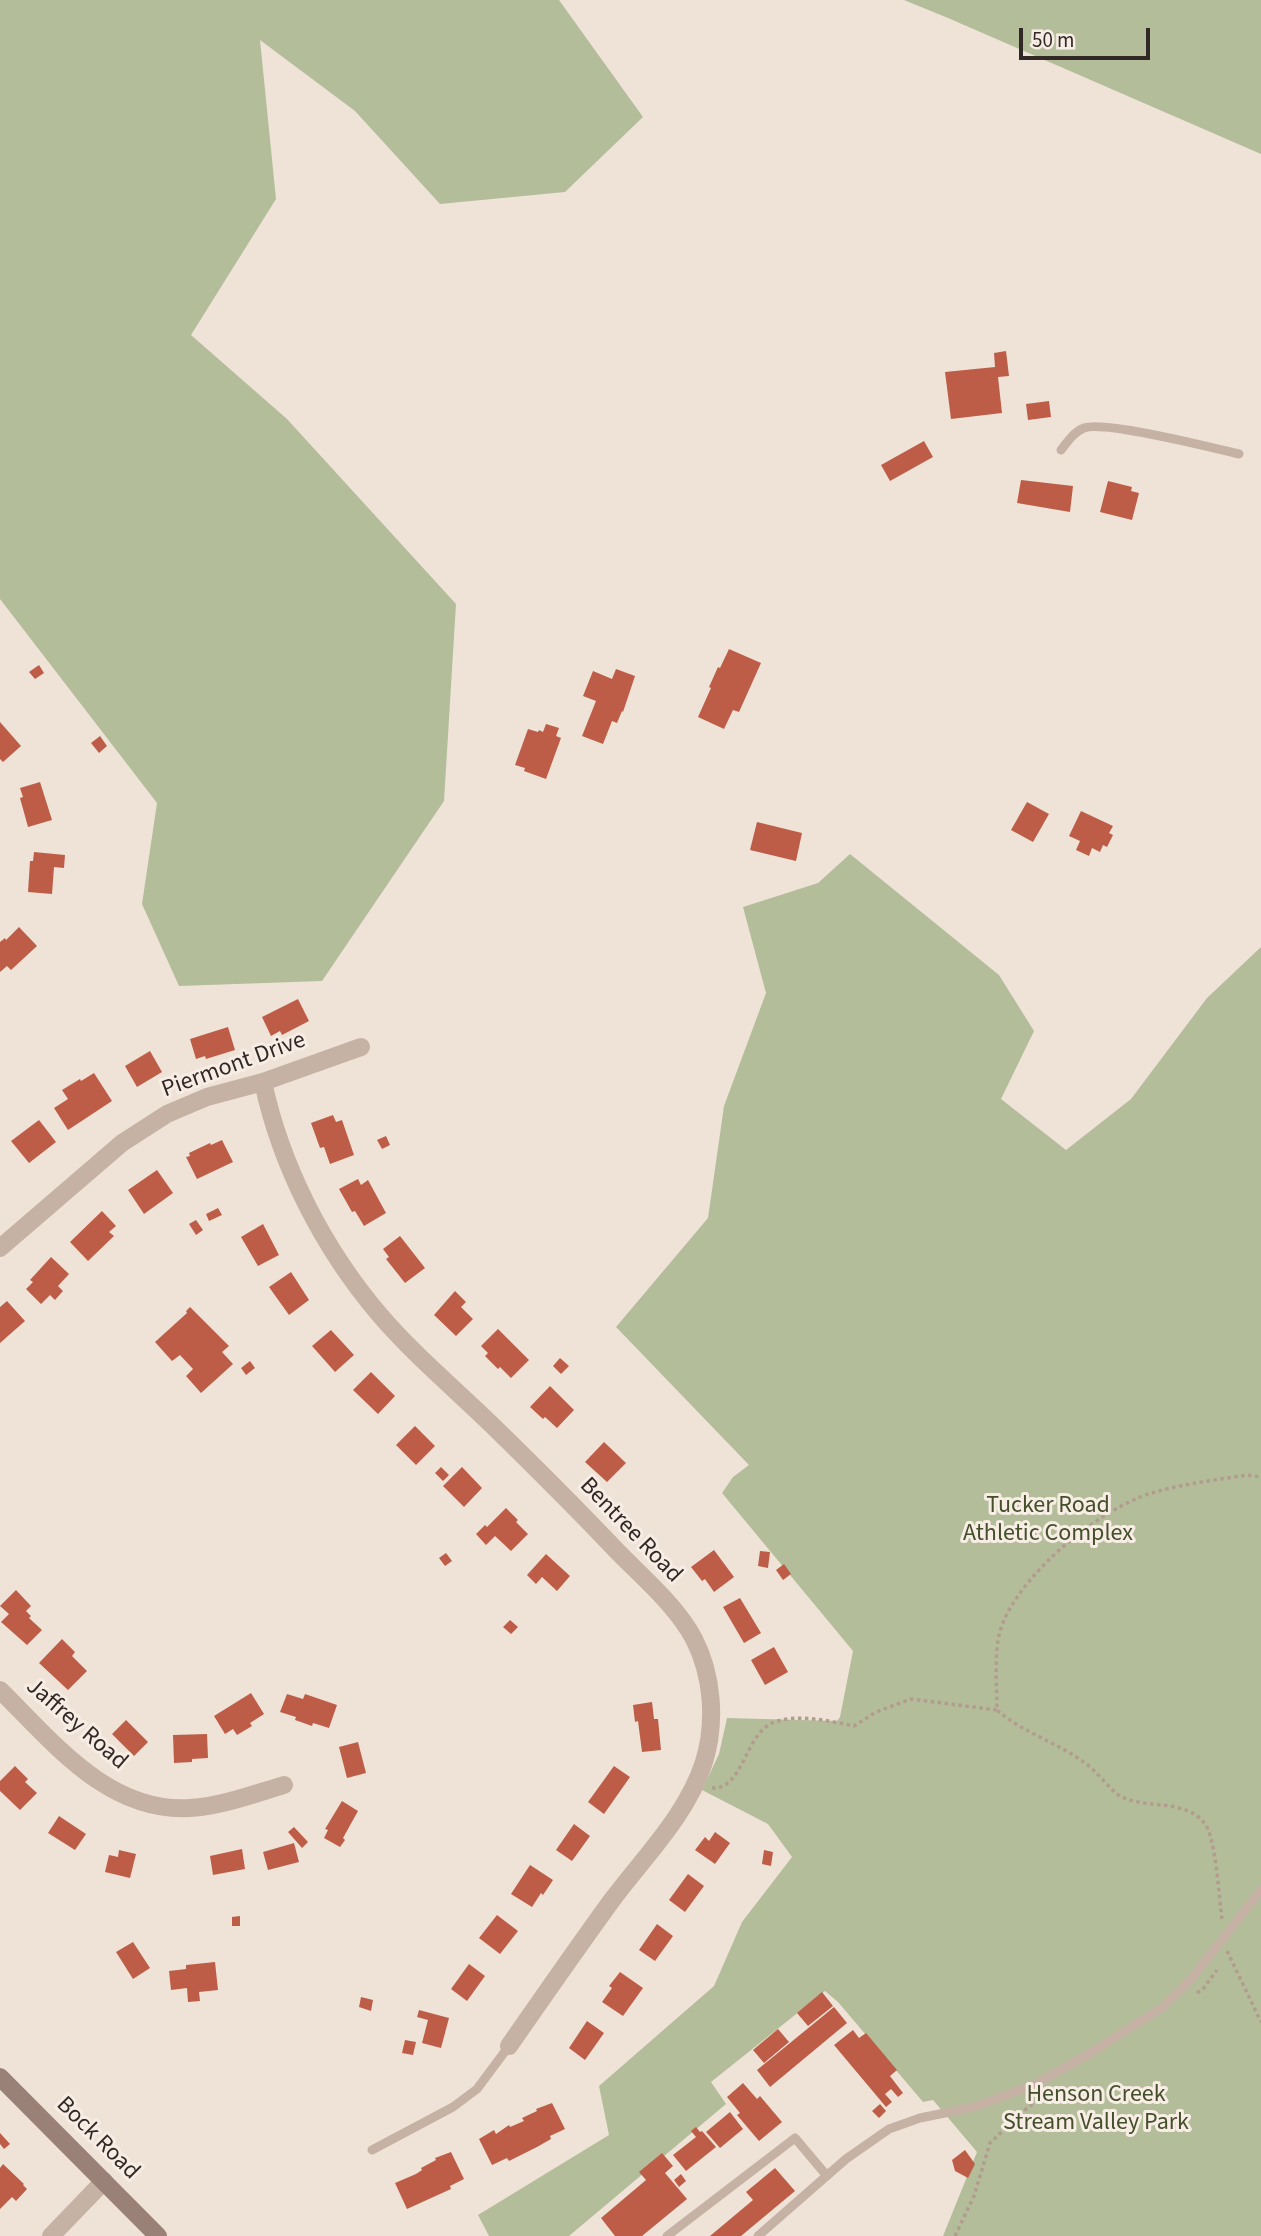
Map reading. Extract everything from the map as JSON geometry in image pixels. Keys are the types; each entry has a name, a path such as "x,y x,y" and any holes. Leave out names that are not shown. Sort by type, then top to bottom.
{"main road":[{"name":"Bock Road","path":"0,2077 158,2236"}],"street":[{"name":"Piermont Drive","path":"0,1248 112,1151 167,1114 207,1097 262,1082 361,1047"},
{"name":"Bentree Road","path":"262,1082 273,1125 302,1195 339,1260 373,1306 656,1591 680,1618 693,1638 704,1669 711,1703 708,1748 697,1781 676,1817 509,2046"},
{"name":"Jaffrey Road","path":"0,1690 81,1768 112,1791 142,1803 190,1808 228,1801 284,1785"},
{"path":"51,2236 104,2181"}],"lane":[{"path":"1061,450 1072,435 1087,426 1133,431 1239,454"},
{"path":"758,2236 855,2152 889,2129 920,2118 974,2107 1036,2084 1093,2052 1163,2007 1177,1995 1261,1890"},
{"path":"372,2150 453,2107 477,2089 509,2046"},
{"path":"667,2236 794,2138 827,2176"}],"path":[{"path":"997,1710 999,1635 1014,1601 1033,1575 1068,1544 1123,1505 1151,1493 1247,1475 1261,1477"},
{"path":"697,1781 713,1789 730,1783 757,1737 770,1724 789,1720 820,1720 854,1726 876,1712 911,1699 997,1710 1012,1723 1083,1761 1119,1796 1137,1802 1191,1811 1206,1825 1212,1847 1227,1957 1261,2022"},
{"path":"1227,1957 1236,1945"},
{"path":"1193,1996 1203,1989 1219,1967"},
{"path":"955,2236 974,2196 990,2143 1026,2109 1046,2095"}],"green space":[{"path":"0,0 559,0 643,117 565,192 440,204 355,111 260,40 276,199 191,335 287,419 456,604 444,801 322,981 179,986 142,904 157,803 0,599"},
{"path":"904,0 1261,0 1261,154 948,18"},
{"path":"850,854 999,975 1034,1031 1001,1099 1066,1150 1131,1099 1207,998 1261,947 1261,2236 943,2236 977,2152 933,2100 923,2102 838,2002 825,1991 711,2082 726,2104 569,2236 489,2236 478,2215 609,2135 599,2086 714,1986 742,1922 792,1857 768,1824 702,1790 719,1754 727,1718 837,1721 840,1717 853,1651 722,1493 733,1477 749,1465 616,1327 708,1218 724,1106 766,993 743,907 818,883"}],"building":[{"path":"1006,351 1009,376 998,377 1002,413 951,419 945,372 995,367 994,353"},
{"path":"1049,401 1051,417 1028,420 1026,404"},
{"path":"924,441 933,457 890,481 881,465"},
{"path":"1021,480 1073,486 1070,512 1017,503"},
{"path":"1108,481 1132,487 1131,491 1139,493 1132,520 1100,512"},
{"path":"729,649 761,663 739,712 733,710 724,729 698,717 718,667 720,668"},
{"path":"39,665 44,673 35,679 29,672"},
{"path":"616,669 635,676 623,712 617,723 612,721 603,744 582,736 596,701 583,696 593,671 612,679"},
{"path":"0,722 21,746 3,762 0,759"},
{"path":"546,724 559,728 556,736 561,738 546,779 515,765 528,729 543,732"},
{"path":"100,736 107,746 99,753 91,743"},
{"path":"40,782 52,820 28,827 20,788"},
{"path":"1027,802 1049,814 1033,842 1011,830"},
{"path":"1081,811 1113,826 1109,833 1113,835 1107,847 1103,845 1100,852 1092,848 1089,856 1076,850 1080,841 1069,836"},
{"path":"757,822 802,833 796,861 750,850"},
{"path":"34,852 65,855 64,868 54,867 52,894 28,892 30,861 33,861"},
{"path":"19,927 37,946 11,970 7,966 0,972 0,942 5,938 6,940"},
{"path":"298,999 309,1021 282,1035 280,1031 271,1036 262,1017"},
{"path":"228,1027 235,1050 206,1059 205,1056 196,1059 190,1039"},
{"path":"150,1051 162,1072 137,1087 125,1066"},
{"path":"94,1073 112,1101 68,1130 54,1108 68,1099 62,1090"},
{"path":"333,1115 336,1122 342,1120 354,1155 330,1164 324,1147 320,1148 311,1123"},
{"path":"39,1120 56,1142 29,1163 11,1141"},
{"path":"386,1136 390,1145 382,1149 377,1140"},
{"path":"222,1140 233,1162 197,1179 186,1157 210,1143 211,1145"},
{"path":"157,1170 173,1193 144,1214 128,1190"},
{"path":"358,1179 361,1185 368,1180 386,1213 364,1226 355,1211 352,1212 339,1189"},
{"path":"218,1208 222,1215 209,1221 206,1214"},
{"path":"102,1211 116,1226 109,1232 114,1236 88,1261 70,1242"},
{"path":"196,1220 203,1230 196,1235 189,1224"},
{"path":"263,1224 279,1255 258,1266 241,1237"},
{"path":"400,1236 425,1268 405,1283 386,1259 389,1257 383,1249"},
{"path":"51,1257 69,1274 58,1286 63,1291 55,1300 50,1295 41,1304 26,1289 33,1282 30,1280"},
{"path":"291,1272 309,1300 289,1315 269,1287"},
{"path":"455,1291 466,1302 461,1307 473,1319 456,1336 434,1315"},
{"path":"7,1301 25,1321 0,1343 0,1307"},
{"path":"190,1307 229,1346 222,1352 233,1364 201,1393 186,1376 193,1369 180,1355 172,1361 155,1342 187,1313"},
{"path":"498,1329 529,1360 511,1378 485,1356 488,1353 481,1346"},
{"path":"331,1330 354,1355 335,1372 312,1346"},
{"path":"560,1358 569,1366 561,1374 553,1366"},
{"path":"250,1361 255,1368 246,1375 241,1368"},
{"path":"371,1372 395,1396 378,1414 353,1390"},
{"path":"550,1386 574,1410 557,1428 530,1407"},
{"path":"415,1426 435,1446 416,1465 396,1445"},
{"path":"604,1442 626,1463 607,1482 585,1462"},
{"path":"441,1467 449,1475 443,1481 435,1473"},
{"path":"462,1467 482,1488 464,1507 443,1486"},
{"path":"506,1508 528,1534 511,1551 495,1536 486,1545 476,1534"},
{"path":"714,1550 734,1577 714,1592 705,1579 702,1581 691,1567"},
{"path":"760,1551 770,1552 768,1568 758,1566"},
{"path":"446,1553 452,1561 445,1566 439,1558"},
{"path":"546,1554 570,1576 557,1591 542,1577 536,1584 527,1575"},
{"path":"784,1564 791,1574 783,1580 776,1570"},
{"path":"16,1590 31,1606 26,1611 31,1616 29,1618 42,1630 27,1645 1,1622 9,1614 0,1606"},
{"path":"740,1598 761,1633 744,1643 723,1607"},
{"path":"510,1620 518,1627 511,1634 503,1627"},
{"path":"62,1639 75,1652 72,1656 87,1671 68,1690 39,1663"},
{"path":"774,1647 788,1672 765,1685 751,1660"},
{"path":"251,1693 264,1714 250,1723 252,1726 237,1735 233,1729 225,1734 214,1716"},
{"path":"287,1694 303,1699 305,1694 337,1705 329,1728 313,1723 312,1726 280,1712"},
{"path":"652,1702 654,1719 658,1719 661,1750 642,1752 633,1705"},
{"path":"126,1720 148,1742 134,1756 112,1734"},
{"path":"207,1734 208,1758 174,1763 173,1735"},
{"path":"358,1742 366,1773 347,1778 339,1747"},
{"path":"15,1766 28,1779 25,1782 37,1793 20,1810 0,1791 0,1781"},
{"path":"614,1766 630,1777 604,1814 588,1802"},
{"path":"342,1801 358,1811 340,1847 324,1838 328,1830 325,1829"},
{"path":"59,1816 86,1834 75,1850 48,1833"},
{"path":"574,1824 590,1836 572,1861 556,1850"},
{"path":"294,1827 308,1842 302,1848 288,1832"},
{"path":"715,1832 730,1843 715,1864 695,1850 705,1837 709,1841"},
{"path":"294,1843 299,1862 268,1870 263,1852"},
{"path":"242,1849 245,1869 213,1875 210,1856"},
{"path":"119,1850 136,1854 130,1878 105,1872 109,1855 118,1857"},
{"path":"764,1850 773,1852 771,1866 762,1864"},
{"path":"530,1865 553,1880 532,1907 511,1894"},
{"path":"688,1874 704,1886 685,1912 669,1900"},
{"path":"497,1915 518,1931 500,1954 479,1938"},
{"path":"240,1916 240,1926 232,1926 232,1917"},
{"path":"657,1924 673,1936 655,1961 639,1950"},
{"path":"133,1942 150,1968 133,1979 116,1952"},
{"path":"215,1962 218,1990 199,1992 200,2001 188,2002 187,1988 171,1990 169,1971 186,1969 186,1965"},
{"path":"469,1964 485,1976 467,2001 451,1989"},
{"path":"620,1972 643,1988 623,2016 602,2002 612,1988 609,1986"},
{"path":"822,1992 833,2006 808,2026 797,2013"},
{"path":"361,1997 373,2000 371,2011 359,2007"},
{"path":"834,2007 847,2023 770,2087 757,2070"},
{"path":"419,2010 449,2018 441,2048 422,2043 428,2020 417,2017"},
{"path":"587,2021 604,2033 585,2060 569,2048"},
{"path":"778,2029 789,2042 764,2063 753,2050"},
{"path":"853,2030 859,2038 866,2033 897,2070 890,2076 903,2093 898,2097 891,2089 885,2094 892,2102 886,2107 834,2045"},
{"path":"405,2040 416,2042 413,2055 402,2053"},
{"path":"743,2083 757,2099 760,2096 782,2122 759,2141 737,2115 740,2113 727,2097"},
{"path":"552,2103 565,2129 509,2161 507,2158 492,2165 479,2139 494,2130 496,2134 509,2125 510,2127 524,2121 522,2118"},
{"path":"880,2104 886,2111 879,2118 872,2111"},
{"path":"730,2112 743,2129 720,2148 706,2132"},
{"path":"696,2127 716,2147 686,2171 673,2155 696,2137 691,2131"},
{"path":"0,2133 10,2144 4,2149 0,2144"},
{"path":"965,2150 975,2164 968,2178 955,2171 952,2160"},
{"path":"451,2152 464,2179 450,2186 451,2189 407,2209 395,2183 416,2174 436,2160 435,2158"},
{"path":"662,2153 673,2166 665,2173 687,2199 642,2236 615,2236 601,2218 646,2180 639,2172"},
{"path":"3,2164 27,2189 16,2201 12,2197 0,2209 0,2168"},
{"path":"775,2168 795,2191 741,2236 710,2236 753,2200 746,2192"},
{"path":"681,2174 686,2181 679,2187 674,2180"}],"park label":[{"name":"Tucker Road Athletic Complex","path":"1048,1521"},
{"name":"Henson Creek Stream Valley Park","path":"1096,2110"}]}
